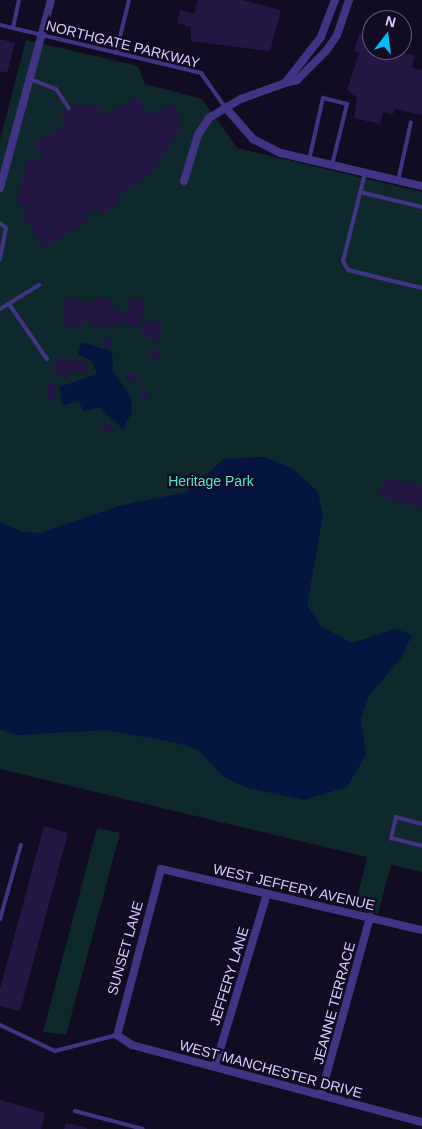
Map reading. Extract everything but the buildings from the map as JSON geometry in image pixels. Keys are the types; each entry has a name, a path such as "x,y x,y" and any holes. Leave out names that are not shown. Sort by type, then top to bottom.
{"street":[{"path":"0,188 51,0"},
{"path":"285,82 321,37 335,0"},
{"path":"184,181 198,135 209,118 225,107 285,82 297,80 326,51 338,35 349,0"},
{"path":"225,107 253,139 282,154 422,186"},
{"name":"WEST JEFFERY AVENUE","path":"161,869 422,930"},
{"name":"SUNSET LANE","path":"116,1035 161,869"},
{"name":"JEFFERY LANE","path":"215,1066 267,894"},
{"name":"JEANNE TERRACE","path":"321,1094 370,918"},
{"name":"WEST MANCHESTER DRIVE","path":"116,1035 132,1045 422,1122"}],"lane":[{"path":"12,28 19,0"},
{"path":"116,53 129,0"},
{"name":"NORTHGATE PARKWAY","path":"0,25 201,73 225,107"},
{"path":"30,79 56,89 69,108"},
{"path":"308,160 323,98 347,104 332,165"},
{"path":"398,181 411,122"},
{"path":"364,173 344,261 348,270 422,288"},
{"path":"360,192 422,207"},
{"path":"0,223 6,228 0,259"},
{"path":"0,309 39,285"},
{"path":"8,304 47,359"},
{"path":"422,824 396,817 391,838 422,846"},
{"path":"0,919 21,845"},
{"path":"0,1025 55,1051 116,1035"},
{"path":"75,1111 143,1129"}],"green space":[{"name":"Heritage Park","path":"26,40 138,66 145,84 202,99 237,148 422,192 422,872 391,865 378,914 355,908 367,857 0,769 0,140"},
{"path":"97,828 120,833 66,1035 43,1032"}],"water":[{"path":"81,342 112,351 113,371 131,397 132,412 123,429 99,407 83,412 79,401 63,406 59,387 97,374 93,362 78,354"},
{"path":"264,457 293,469 318,492 323,516 307,605 321,626 352,643 396,629 412,635 401,658 368,697 361,719 366,755 347,787 304,800 244,787 223,776 197,749 177,743 106,730 18,735 0,730 0,522 22,532 40,533 119,506 186,492 224,459"}]}
